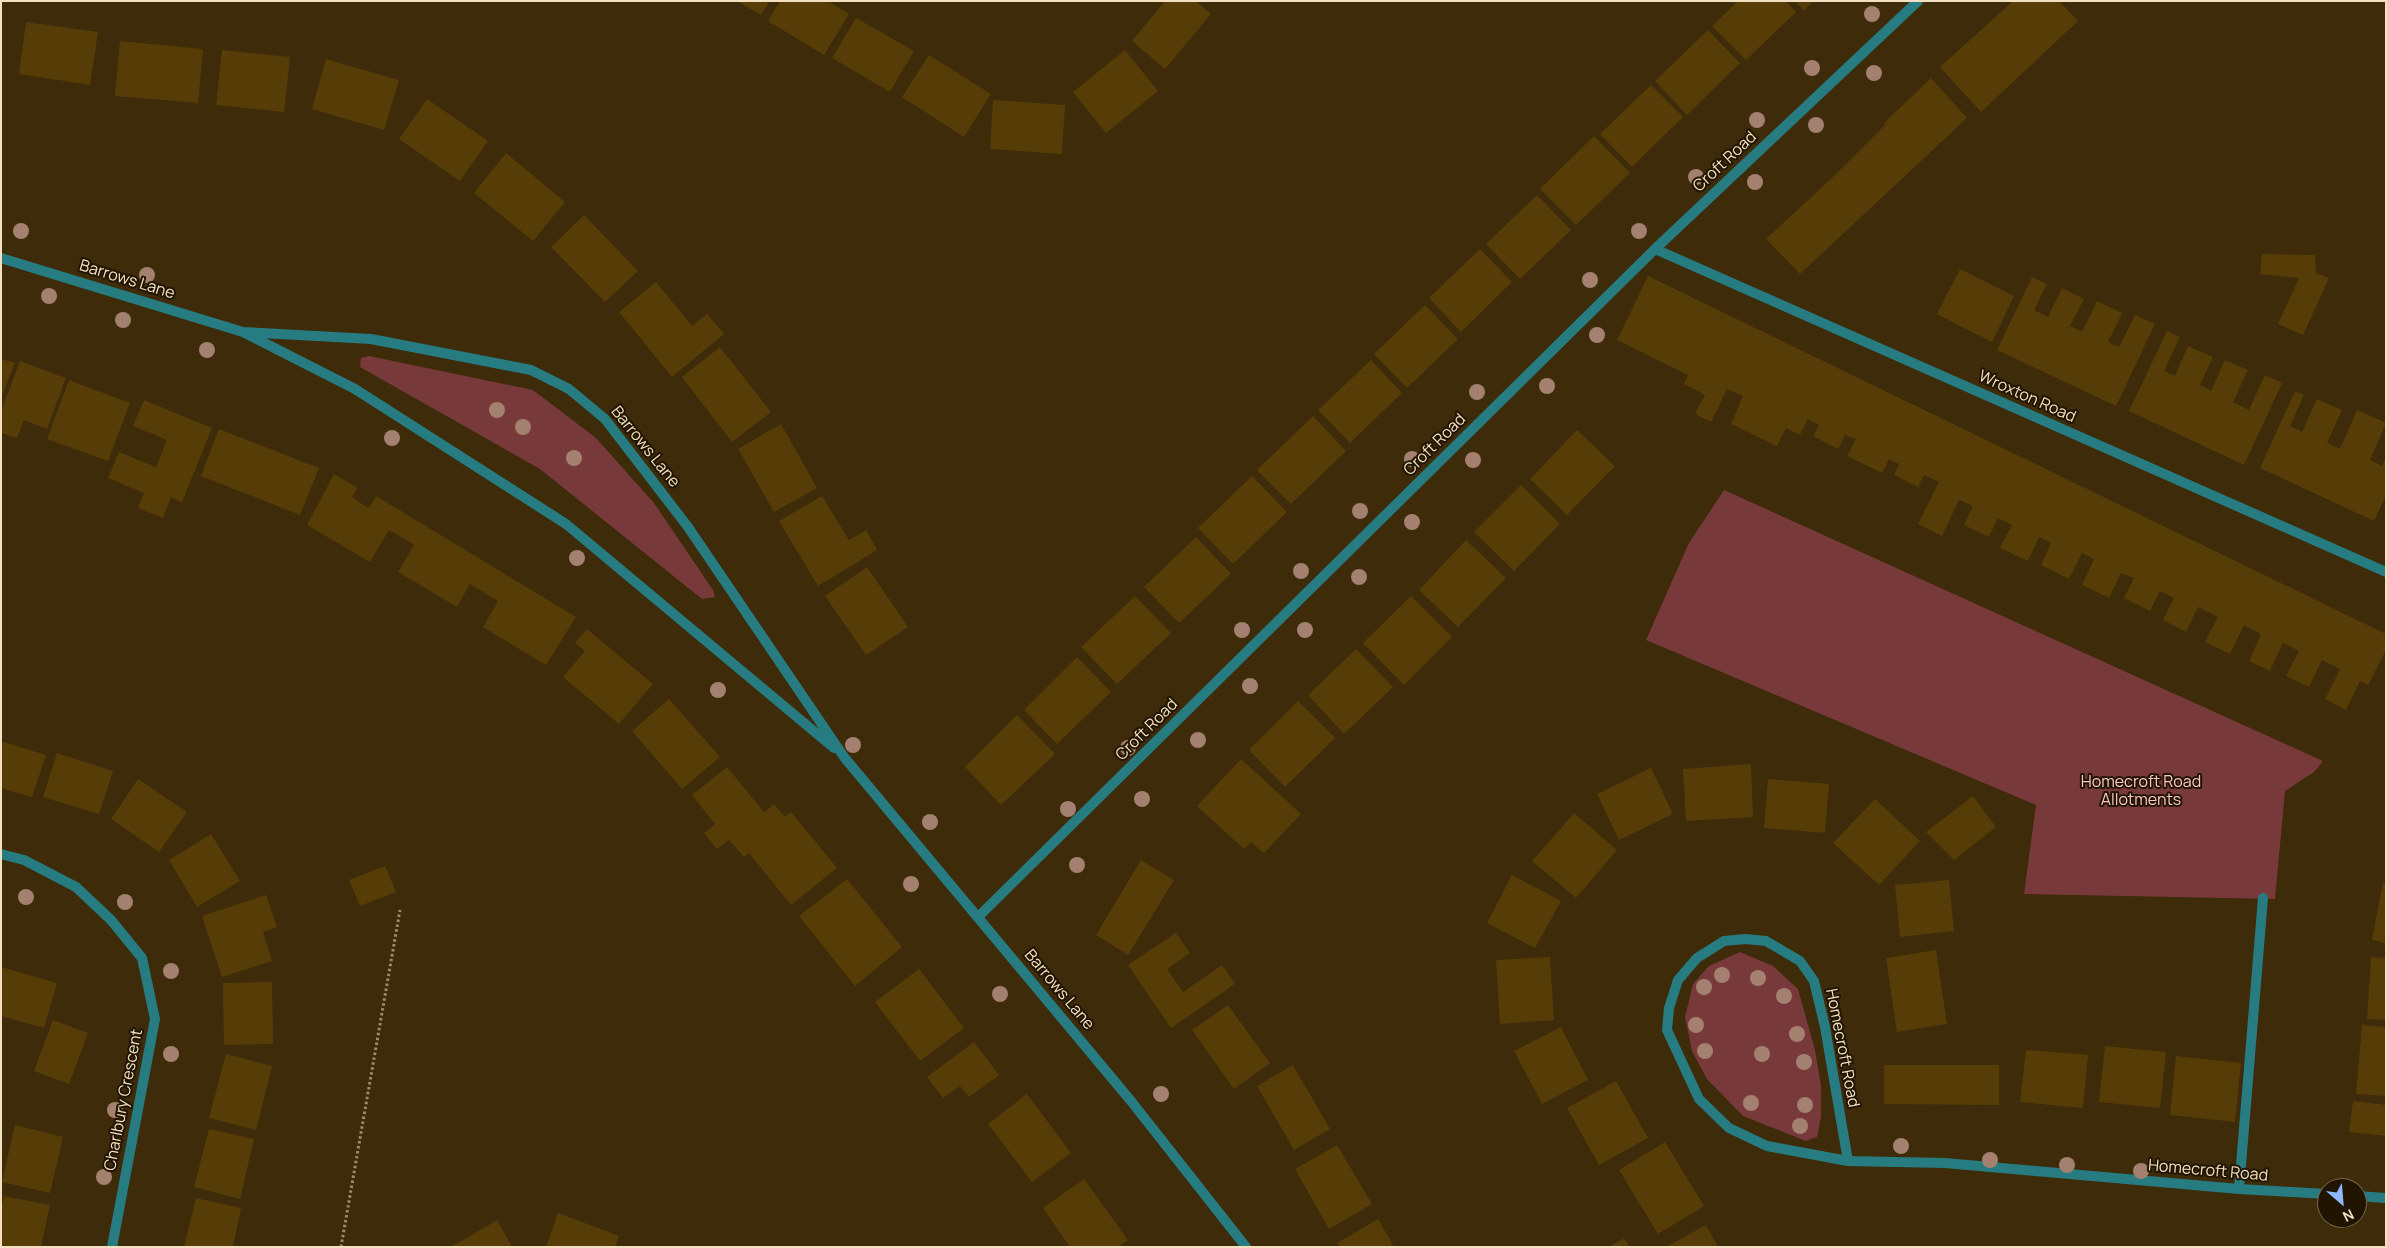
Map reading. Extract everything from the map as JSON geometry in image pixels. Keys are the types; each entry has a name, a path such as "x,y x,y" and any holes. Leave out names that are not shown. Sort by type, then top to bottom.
{"street":[{"name":"Croft Road","path":"979,916 1655,249 1918,1"},
{"name":"Wroxton Road","path":"1655,249 2386,572"},
{"name":"Barrows Lane","path":"1,258 243,332 355,389 566,524 844,757"},
{"name":"Barrows Lane","path":"243,332 371,339 531,370 569,389 605,418 688,527 844,757 979,916 1131,1101 1244,1245"},
{"name":"Charlbury Crescent","path":"1,854 24,860 76,887 111,920 142,958 155,1019 112,1247"},
{"path":"2239,1189 2263,898"},
{"name":"Homecroft Road","path":"1848,1160 1814,981 1800,961 1766,940 1745,939 1724,941 1697,958 1678,980 1669,1008 1667,1030 1699,1099 1729,1128 1767,1146 1848,1160 1944,1163 2239,1189 2317,1193"},
{"path":"2367,1197 2386,1198"}],"path":[{"path":"341,1247 400,910"}],"green space":[{"path":"369,356 533,390 596,438 654,503 713,590 715,597 702,599 540,469 360,367 361,358"},
{"name":"Homecroft Road Allotments","path":"1724,490 2323,761 2314,772 2285,791 2275,899 2024,894 2036,805 1646,640 1689,543"},
{"path":"1740,952 1773,966 1798,989 1815,1050 1821,1086 1821,1117 1817,1137 1806,1141 1743,1116 1707,1079 1692,1051 1685,1017 1693,984 1709,966"}],"building":[{"path":"737,1 770,1 761,15"},
{"path":"780,1 828,1 849,14 824,55 768,21"},
{"path":"1165,1 1196,1 1211,14 1165,69 1132,41"},
{"path":"1738,1 1786,1 1796,12 1746,60 1712,26"},
{"path":"1795,1 1813,1 1804,11"},
{"path":"2013,1 2059,1 2078,21 1981,112 1940,67"},
{"path":"856,18 914,51 890,92 832,58"},
{"path":"26,22 98,32 90,85 19,74"},
{"path":"1708,30 1740,63 1687,115 1655,81"},
{"path":"120,41 203,49 198,103 115,96"},
{"path":"222,50 290,57 284,112 216,105"},
{"path":"1125,50 1158,91 1106,133 1073,92"},
{"path":"929,55 991,94 964,137 902,97"},
{"path":"326,59 399,80 384,130 312,109"},
{"path":"1931,78 1967,118 1800,274 1766,239 1836,174 1885,125 1884,123"},
{"path":"1651,85 1683,117 1632,167 1600,134"},
{"path":"427,99 488,141 460,181 399,139"},
{"path":"993,100 1065,105 1062,154 990,149"},
{"path":"1594,136 1630,173 1576,225 1540,189"},
{"path":"506,153 565,202 533,241 474,193"},
{"path":"1537,195 1571,230 1520,279 1486,244"},
{"path":"584,215 638,271 605,302 551,247"},
{"path":"1480,249 1512,282 1461,332 1429,298"},
{"path":"2262,254 2315,255 2316,273 2329,278 2303,335 2278,324 2299,278 2260,274"},
{"path":"1960,269 2014,296 1992,342 1937,314"},
{"path":"1648,276 2386,634 2386,650 2368,685 2360,681 2346,710 2325,699 2340,669 2322,660 2309,687 2286,676 2299,651 2283,643 2270,671 2249,661 2261,634 2244,625 2230,654 2205,642 2218,617 2198,607 2186,632 2163,620 2174,598 2160,591 2150,611 2124,598 2134,578 2121,573 2109,598 2082,585 2094,559 2082,553 2069,579 2041,565 2051,543 2039,537 2028,561 2000,548 2012,525 1998,518 1989,537 1964,525 1973,506 1959,500 1942,536 1918,524 1939,482 1924,475 1918,487 1894,475 1899,464 1889,459 1882,473 1847,456 1856,439 1845,435 1838,449 1813,436 1819,425 1808,419 1800,435 1786,428 1777,446 1731,424 1743,396 1727,389 1711,422 1695,414 1705,395 1684,384 1688,375 1617,340"},
{"path":"2032,277 2047,284 2034,310 2048,317 2062,288 2084,299 2070,326 2082,332 2097,301 2122,313 2108,342 2119,347 2135,315 2155,324 2116,406 1997,350"},
{"path":"656,282 692,326 707,314 724,334 672,377 619,312"},
{"path":"1425,305 1458,339 1407,388 1374,354"},
{"path":"2167,331 2180,337 2164,371 2175,376 2188,346 2213,357 2200,385 2211,391 2225,360 2248,370 2233,402 2249,410 2265,375 2282,383 2244,465 2129,411"},
{"path":"720,347 771,412 732,442 682,377"},
{"path":"1,359 15,363 1,398"},
{"path":"1371,360 1402,393 1350,443 1318,410"},
{"path":"20,361 66,378 47,429 24,420 17,438 1,433 1,411"},
{"path":"69,380 130,403 108,461 47,439"},
{"path":"2295,391 2304,395 2290,426 2302,432 2317,399 2342,410 2327,443 2340,449 2357,410 2386,423 2370,460 2382,466 2386,457 2386,495 2374,521 2260,468"},
{"path":"144,400 212,428 182,502 171,497 163,518 138,508 144,493 108,478 119,452 156,467 167,440 133,426"},
{"path":"1313,416 1346,451 1291,504 1257,470"},
{"path":"781,424 817,488 774,512 738,449"},
{"path":"219,429 319,468 300,515 201,476"},
{"path":"1577,430 1615,466 1567,515 1530,479"},
{"path":"334,474 358,488 352,497 362,504 369,508 376,496 576,617 546,665 483,627 498,601 470,584 457,607 398,572 414,545 398,535 389,530 370,562 307,525"},
{"path":"1252,476 1287,512 1233,564 1198,528"},
{"path":"1521,485 1560,524 1514,571 1474,532"},
{"path":"822,496 849,540 866,530 877,550 818,586 779,521"},
{"path":"1196,537 1231,574 1179,623 1144,587"},
{"path":"1466,540 1506,578 1458,627 1419,590"},
{"path":"867,567 908,627 866,655 825,596"},
{"path":"1135,596 1171,633 1117,684 1081,647"},
{"path":"1411,596 1452,637 1404,685 1363,643"},
{"path":"587,629 653,684 619,724 563,677 585,651 575,643"},
{"path":"1356,649 1393,687 1344,734 1308,695"},
{"path":"1077,657 1111,692 1057,744 1024,710"},
{"path":"669,699 720,757 682,789 632,731"},
{"path":"1298,701 1335,738 1285,787 1249,750"},
{"path":"1017,715 1055,754 1001,805 965,767"},
{"path":"1,741 46,755 32,797 1,788"},
{"path":"57,753 113,771 99,814 43,797"},
{"path":"1241,759 1301,814 1264,853 1251,842 1244,849 1197,806"},
{"path":"1751,764 1753,817 1686,821 1683,769"},
{"path":"727,767 764,812 774,804 785,817 791,812 837,868 791,905 749,853 744,857 729,840 717,849 704,833 715,824 692,795"},
{"path":"1651,768 1673,814 1619,840 1597,794"},
{"path":"138,779 187,812 159,852 111,819"},
{"path":"1768,779 1829,784 1825,833 1764,828"},
{"path":"1973,796 1996,827 1954,860 1926,832"},
{"path":"1875,799 1920,841 1879,885 1833,843"},
{"path":"1574,813 1617,850 1576,898 1532,861"},
{"path":"211,834 240,881 197,907 169,860"},
{"path":"1141,860 1174,880 1128,955 1096,935"},
{"path":"385,866 396,892 360,906 349,880"},
{"path":"1512,875 1561,901 1535,948 1487,923"},
{"path":"847,879 902,947 855,986 799,916"},
{"path":"1949,880 1954,931 1900,937 1895,885"},
{"path":"2383,882 2386,883 2386,943 2372,940"},
{"path":"266,895 277,927 263,932 272,961 222,977 202,916"},
{"path":"1176,933 1190,953 1167,969 1183,992 1222,965 1235,984 1171,1028 1128,965"},
{"path":"1936,950 1947,1024 1897,1032 1886,958"},
{"path":"1550,957 1554,1020 1500,1024 1496,960"},
{"path":"2371,957 2386,958 2386,1020 2367,1019"},
{"path":"1,967 57,983 44,1028 1,1016"},
{"path":"919,969 964,1028 920,1061 875,1002"},
{"path":"272,982 273,1044 224,1045 223,983"},
{"path":"1228,1005 1270,1063 1234,1089 1192,1030"},
{"path":"53,1020 88,1033 69,1084 34,1071"},
{"path":"2362,1025 2386,1027 2386,1096 2356,1094"},
{"path":"1561,1027 1588,1080 1542,1104 1514,1051"},
{"path":"974,1042 999,1075 969,1097 960,1086 943,1098 927,1077"},
{"path":"2105,1046 2166,1052 2160,1108 2099,1102"},
{"path":"2026,1050 2088,1055 2083,1108 2020,1102"},
{"path":"226,1054 272,1066 256,1130 209,1118"},
{"path":"2176,1056 2241,1063 2235,1122 2170,1115"},
{"path":"1293,1065 1330,1129 1294,1150 1257,1086"},
{"path":"1884,1065 1999,1065 1999,1105 1884,1104"},
{"path":"1616,1081 1648,1138 1599,1165 1567,1108"},
{"path":"1027,1094 1071,1153 1032,1182 988,1124"},
{"path":"2353,1101 2386,1105 2386,1136 2349,1132"},
{"path":"15,1125 63,1137 50,1193 2,1182"},
{"path":"209,1129 254,1139 240,1199 194,1187"},
{"path":"1665,1142 1704,1206 1658,1234 1619,1170"},
{"path":"1337,1145 1372,1204 1329,1229 1295,1169"},
{"path":"1084,1179 1128,1240 1118,1247 1070,1247 1043,1208"},
{"path":"4,1196 50,1205 41,1247 1,1247 1,1209"},
{"path":"196,1198 241,1208 233,1247 184,1247"},
{"path":"558,1213 619,1236 615,1247 546,1247"},
{"path":"1378,1219 1394,1247 1340,1247 1337,1243"},
{"path":"497,1220 512,1247 450,1247 465,1239"},
{"path":"1706,1225 1718,1247 1666,1247"},
{"path":"1624,1238 1630,1247 1609,1247"}]}
